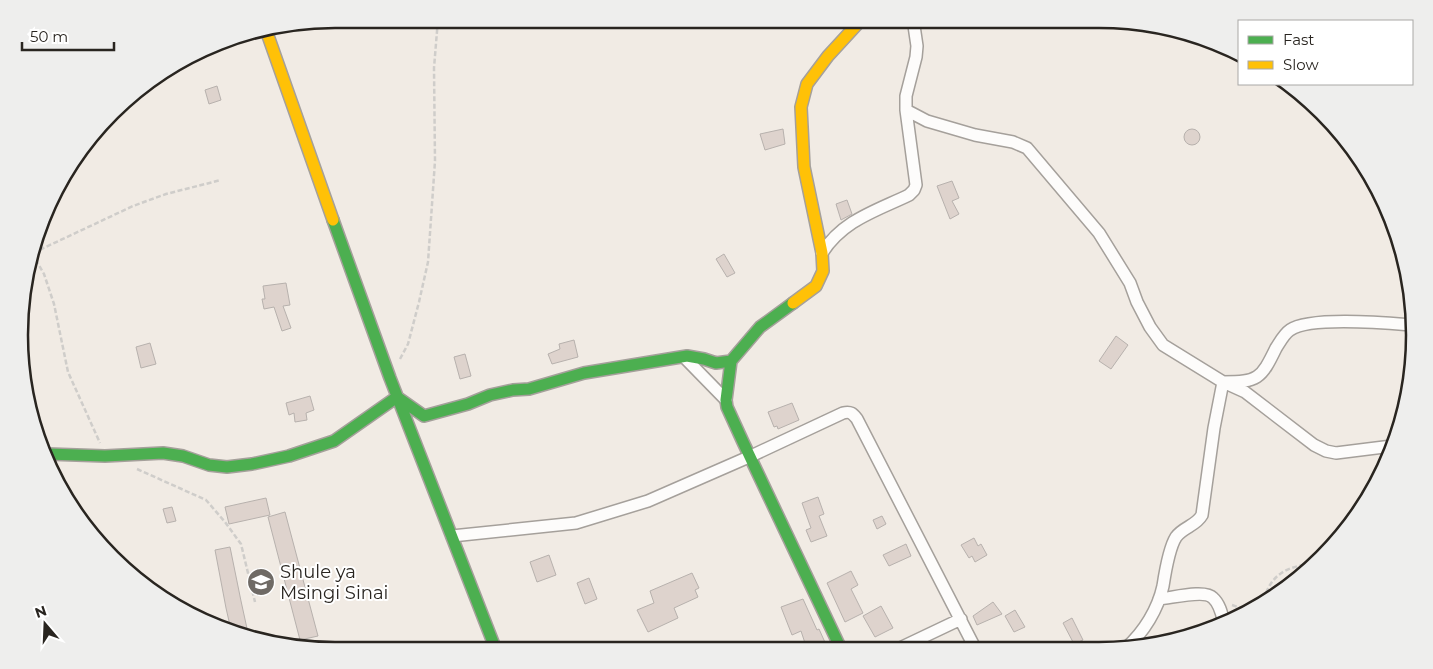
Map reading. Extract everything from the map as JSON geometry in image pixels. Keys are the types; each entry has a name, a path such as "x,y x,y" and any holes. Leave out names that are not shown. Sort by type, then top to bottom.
{"main road":[{"path":"839,642 727,407 726,400 731,361 760,327 816,286 823,271 822,253 804,167 801,107 807,84 828,56 854,28"},
{"path":"268,35 302,136 397,397 493,642"},
{"path":"397,397 424,416 468,404 490,395 529,389 584,373 693,356 716,363 731,361"},
{"path":"52,454 105,456 163,453 182,456 208,465 227,467 252,464 289,456 334,441 397,397"}],"street":[{"path":"822,253 838,232 853,222 909,195 914,190 916,178 906,110 906,96 916,58 915,28"},
{"path":"906,110 927,121 974,135 1013,142 1027,148 1099,233 1115,256 1130,283 1150,327 1163,345 1223,382 1246,392 1326,452 1336,453 1384,447"},
{"path":"1223,382 1253,380 1262,373 1280,340 1290,330 1301,325 1315,322 1380,322 1406,325"},
{"path":"684,357 726,400"},
{"path":"1134,640 1150,618 1159,599 1166,566 1175,538 1185,528 1195,523 1202,515 1214,428 1223,382"},
{"path":"452,536 576,523 648,501 751,456 843,412 848,412 852,413 857,419 972,642"},
{"path":"1159,599 1199,594 1209,595 1215,599 1222,615"},
{"path":"913,642 961,619"}],"path":[{"path":"390,378 408,344 420,302 428,262 435,161 434,68 437,28"},
{"path":"40,250 133,206 166,194 221,180"},
{"path":"37,260 44,274 54,304 68,372 105,456"},
{"path":"130,466 206,500 241,544 255,602"},
{"path":"1268,591 1284,570 1301,565"}],"building":[{"path":"217,86 221,100 209,104 205,90"},
{"path":"783,129 785,144 765,150 760,134"},
{"path":"1192,129 1200,137 1192,145 1184,137"},
{"path":"952,181 959,198 952,201 959,214 950,219 937,186"},
{"path":"847,200 852,214 841,220 836,204"},
{"path":"724,254 735,273 727,277 716,259"},
{"path":"286,283 290,305 283,306 291,328 282,331 274,307 264,309 262,299 265,299 263,286"},
{"path":"1116,336 1128,345 1111,369 1099,361"},
{"path":"574,340 578,357 552,364 548,354 560,349 559,344"},
{"path":"150,343 156,364 141,368 136,347"},
{"path":"465,354 471,376 460,379 454,357"},
{"path":"310,396 314,410 306,413 307,420 295,422 294,413 289,415 286,403"},
{"path":"792,403 799,420 778,429 777,426 774,427 768,412"},
{"path":"818,497 824,514 819,516 827,536 811,542 806,530 811,528 802,503"},
{"path":"266,498 270,515 229,524 225,507"},
{"path":"172,507 176,521 167,523 163,509"},
{"path":"285,512 318,636 300,640 268,517"},
{"path":"882,516 886,524 877,529 873,520"},
{"path":"974,538 978,546 981,544 987,555 975,562 972,556 969,558 961,545"},
{"path":"906,544 911,556 889,566 883,555"},
{"path":"230,547 247,628 229,623 215,550"},
{"path":"549,555 556,575 537,582 530,562"},
{"path":"851,571 858,585 851,589 863,613 845,622 827,583"},
{"path":"692,573 699,588 695,590 698,597 674,608 678,618 648,632 637,610 654,603 650,591"},
{"path":"589,578 597,599 585,604 577,583"},
{"path":"803,599 817,630 819,629 825,642 805,642 801,631 792,635 781,607"},
{"path":"993,602 1002,614 977,625 973,616"},
{"path":"881,606 893,628 875,637 863,616"},
{"path":"1015,610 1025,627 1014,632 1005,616"},
{"path":"1072,618 1083,640 1073,642 1063,623"}],"traffic: fast":[{"path":"333,220 390,378 493,642"},
{"path":"793,303 760,327 731,361 726,400 727,407 743,442 838,642"},
{"path":"52,454 105,456 163,453 183,456 209,465 227,467 252,464 289,456 334,441 397,397 424,416 468,404 490,395 529,389 584,373 687,356 716,363 731,361"}],"traffic: slow":[{"path":"793,303 816,286 823,271 822,253 804,167 801,107 807,84 828,56 854,28"},
{"path":"268,35 333,220"}],"place":[{"name":"Shule ya Msingi Sinai","path":"261,582"}]}
